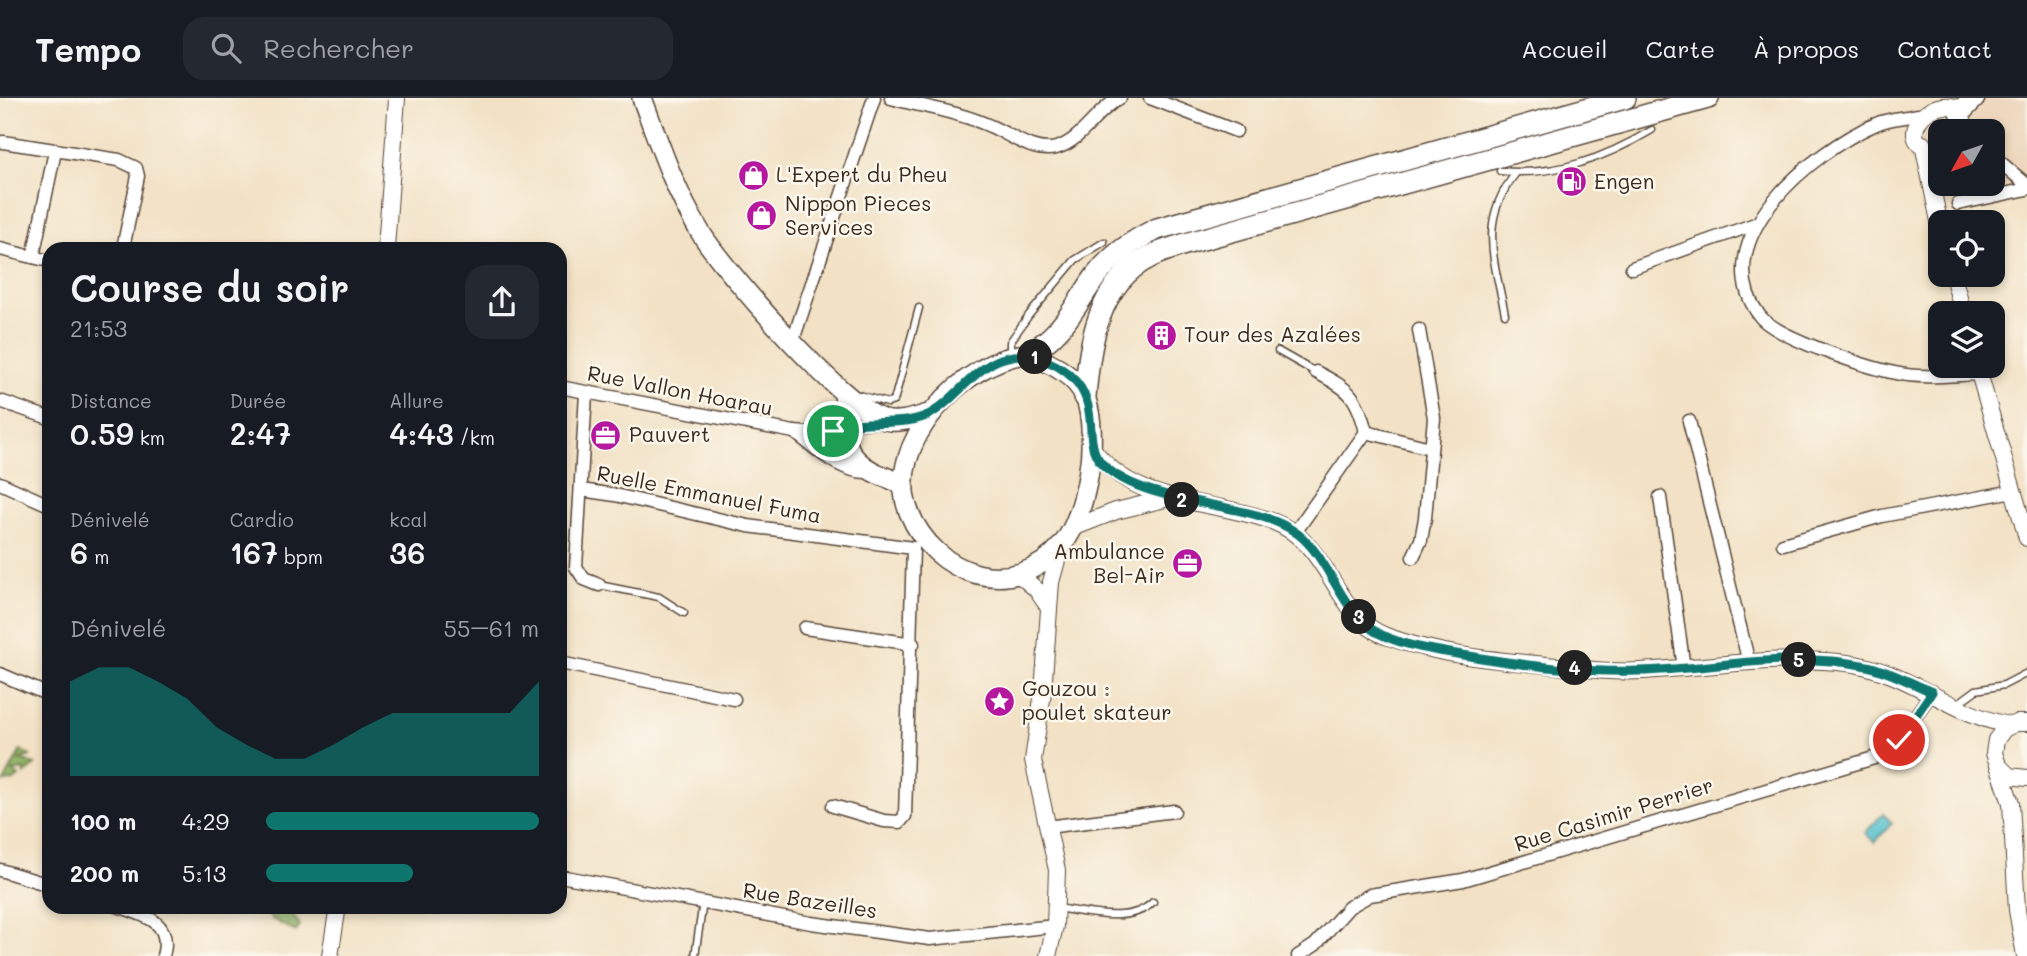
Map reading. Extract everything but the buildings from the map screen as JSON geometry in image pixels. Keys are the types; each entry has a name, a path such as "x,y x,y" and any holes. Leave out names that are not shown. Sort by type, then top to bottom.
{"highway":[{"path":"1019,355 1049,341 1065,325 1097,275 1116,256 1157,229 1625,98"},
{"path":"1085,397 1092,335 1105,301 1132,268 1149,257 1185,244 1708,98"},
{"path":"1651,130 1670,108"},
{"path":"1461,167 1484,172 1508,172"}],"main road":[{"path":"386,242 397,98"},
{"path":"642,98 678,192 701,233 727,268 793,340 844,395 868,413 886,420 901,421 932,413"},
{"path":"1928,174 1919,139 1919,108 1937,100 1950,104 1965,119"},
{"path":"1919,139 1928,144"},
{"path":"1048,956 1055,926 1057,870 1033,760 1043,692 1051,582 1061,546 1075,527 1087,487 1090,445 1085,397 1064,373 1046,361 1019,355 983,369 932,413 911,447 902,485 919,544 968,573 1000,576 1017,573 1061,546"},
{"path":"1981,378 2019,497 2027,538"},
{"path":"844,395 845,442 853,457 872,471 902,485"},
{"path":"1090,445 1106,466 1120,478 1170,498 1273,521 1296,531 1318,555 1354,611 1367,626 1398,641 1492,660 1592,670 1638,671 1792,659 1848,663 1871,667 1932,692 1975,722 1994,746 2011,803 2025,956"},
{"path":"1075,527 1116,510 1170,498"},
{"path":"1017,573 1036,589 1049,608"},
{"path":"1954,706 1993,722 2020,721"},
{"path":"1994,746 1999,734 2020,721"},
{"path":"1998,766 2009,776 2025,778 2011,803"},
{"path":"330,956 337,914"}],"street":[{"path":"793,340 874,98"},
{"path":"891,98 989,125 1029,146 1044,149 1068,143 1101,110 1120,98"},
{"path":"1150,98 1236,131"},
{"path":"1919,108 1894,120 1873,125 1819,155 1784,188 1758,223 1744,266 1747,293 1760,318 1782,332 1851,360 1896,373 1928,372"},
{"path":"1894,120 1919,139"},
{"path":"3,142 119,160 136,168 138,176 124,242"},
{"path":"33,257 55,151"},
{"path":"2006,166 2024,181"},
{"path":"1958,204 2024,181"},
{"path":"1632,268 1758,223"},
{"path":"0,249 42,259"},
{"path":"1413,557 1421,540 1425,518 1434,418 1419,330"},
{"path":"1316,372 1343,386 1355,398 1366,432"},
{"name":"Rue Vallon Hoarau","path":"567,389 794,432 822,434 845,425 886,420"},
{"path":"586,393 576,567 584,579 599,585"},
{"path":"0,401 42,416"},
{"path":"1689,421 1749,663"},
{"name":"Rue Vallon Hoarau","path":"794,432 842,467 858,472 872,471"},
{"path":"1366,432 1430,447"},
{"path":"1296,531 1366,432"},
{"path":"0,483 42,502"},
{"name":"Ruelle Emmanuel Fuma","path":"581,490 615,495 748,526 919,544"},
{"path":"1660,497 1684,668"},
{"path":"1783,544 1882,516 2019,497"},
{"path":"833,806 884,821 900,822 905,816 919,544"},
{"path":"805,628 913,644"},
{"path":"567,664 734,699"},
{"path":"0,674 42,692"},
{"name":"Rue Casimir Perrier","path":"1298,956 1315,945 1349,907 1370,895 1463,880 1874,758 1899,740 1932,692"},
{"path":"1047,827 1174,811"},
{"path":"0,870 42,883"},
{"name":"Rue Bazeilles","path":"567,877 930,943 1055,926"},
{"path":"142,914 159,923 165,942 163,956"}],"lane":[{"path":"1505,314 1491,220 1508,172 1532,174 1599,159 1651,130"},
{"path":"1019,355 1010,342 1037,306 1075,260 1104,242"},
{"path":"844,395 853,392 870,399 894,401 919,308"},
{"path":"1278,351 1316,372"},
{"path":"599,585 659,597 684,613"},
{"path":"1954,706 1976,690 2004,685 2027,673"},
{"path":"695,956 703,902"},
{"path":"1055,908 1110,915 1145,910 1153,902"}],"shaded area":[{"path":"1960,98 2027,98 2027,182 2006,186 2006,119 1966,119"}],"green space":[{"path":"21,750 30,756 19,760 35,765 24,775 24,769 13,771 19,776 14,781 4,782"},
{"path":"267,914 292,914 300,925 296,932"}],"water":[{"path":"1883,814 1892,823 1875,842 1865,833"}],"place":[{"name":"L'Expert du Pheu","path":"753,175"},
{"name":"Engen","path":"1571,182"},
{"name":"Nippon Pieces Services","path":"762,216"},
{"name":"Tour des Azalées","path":"1161,335"},
{"name":"Pauvert","path":"606,435"},
{"name":"Ambulance Bel-Air","path":"1188,564"},
{"name":"Gouzou : poulet skateur","path":"999,701"}],"route":[{"path":"833,431 862,421 901,421 932,413 983,369 1010,355 1027,354 1046,361 1076,383 1085,397 1090,445 1106,466 1120,478 1170,498 1273,521 1296,531 1318,555 1354,611 1367,626 1381,635 1444,652 1492,660 1592,670 1638,671 1792,659 1871,667 1932,692 1899,740"}]}
